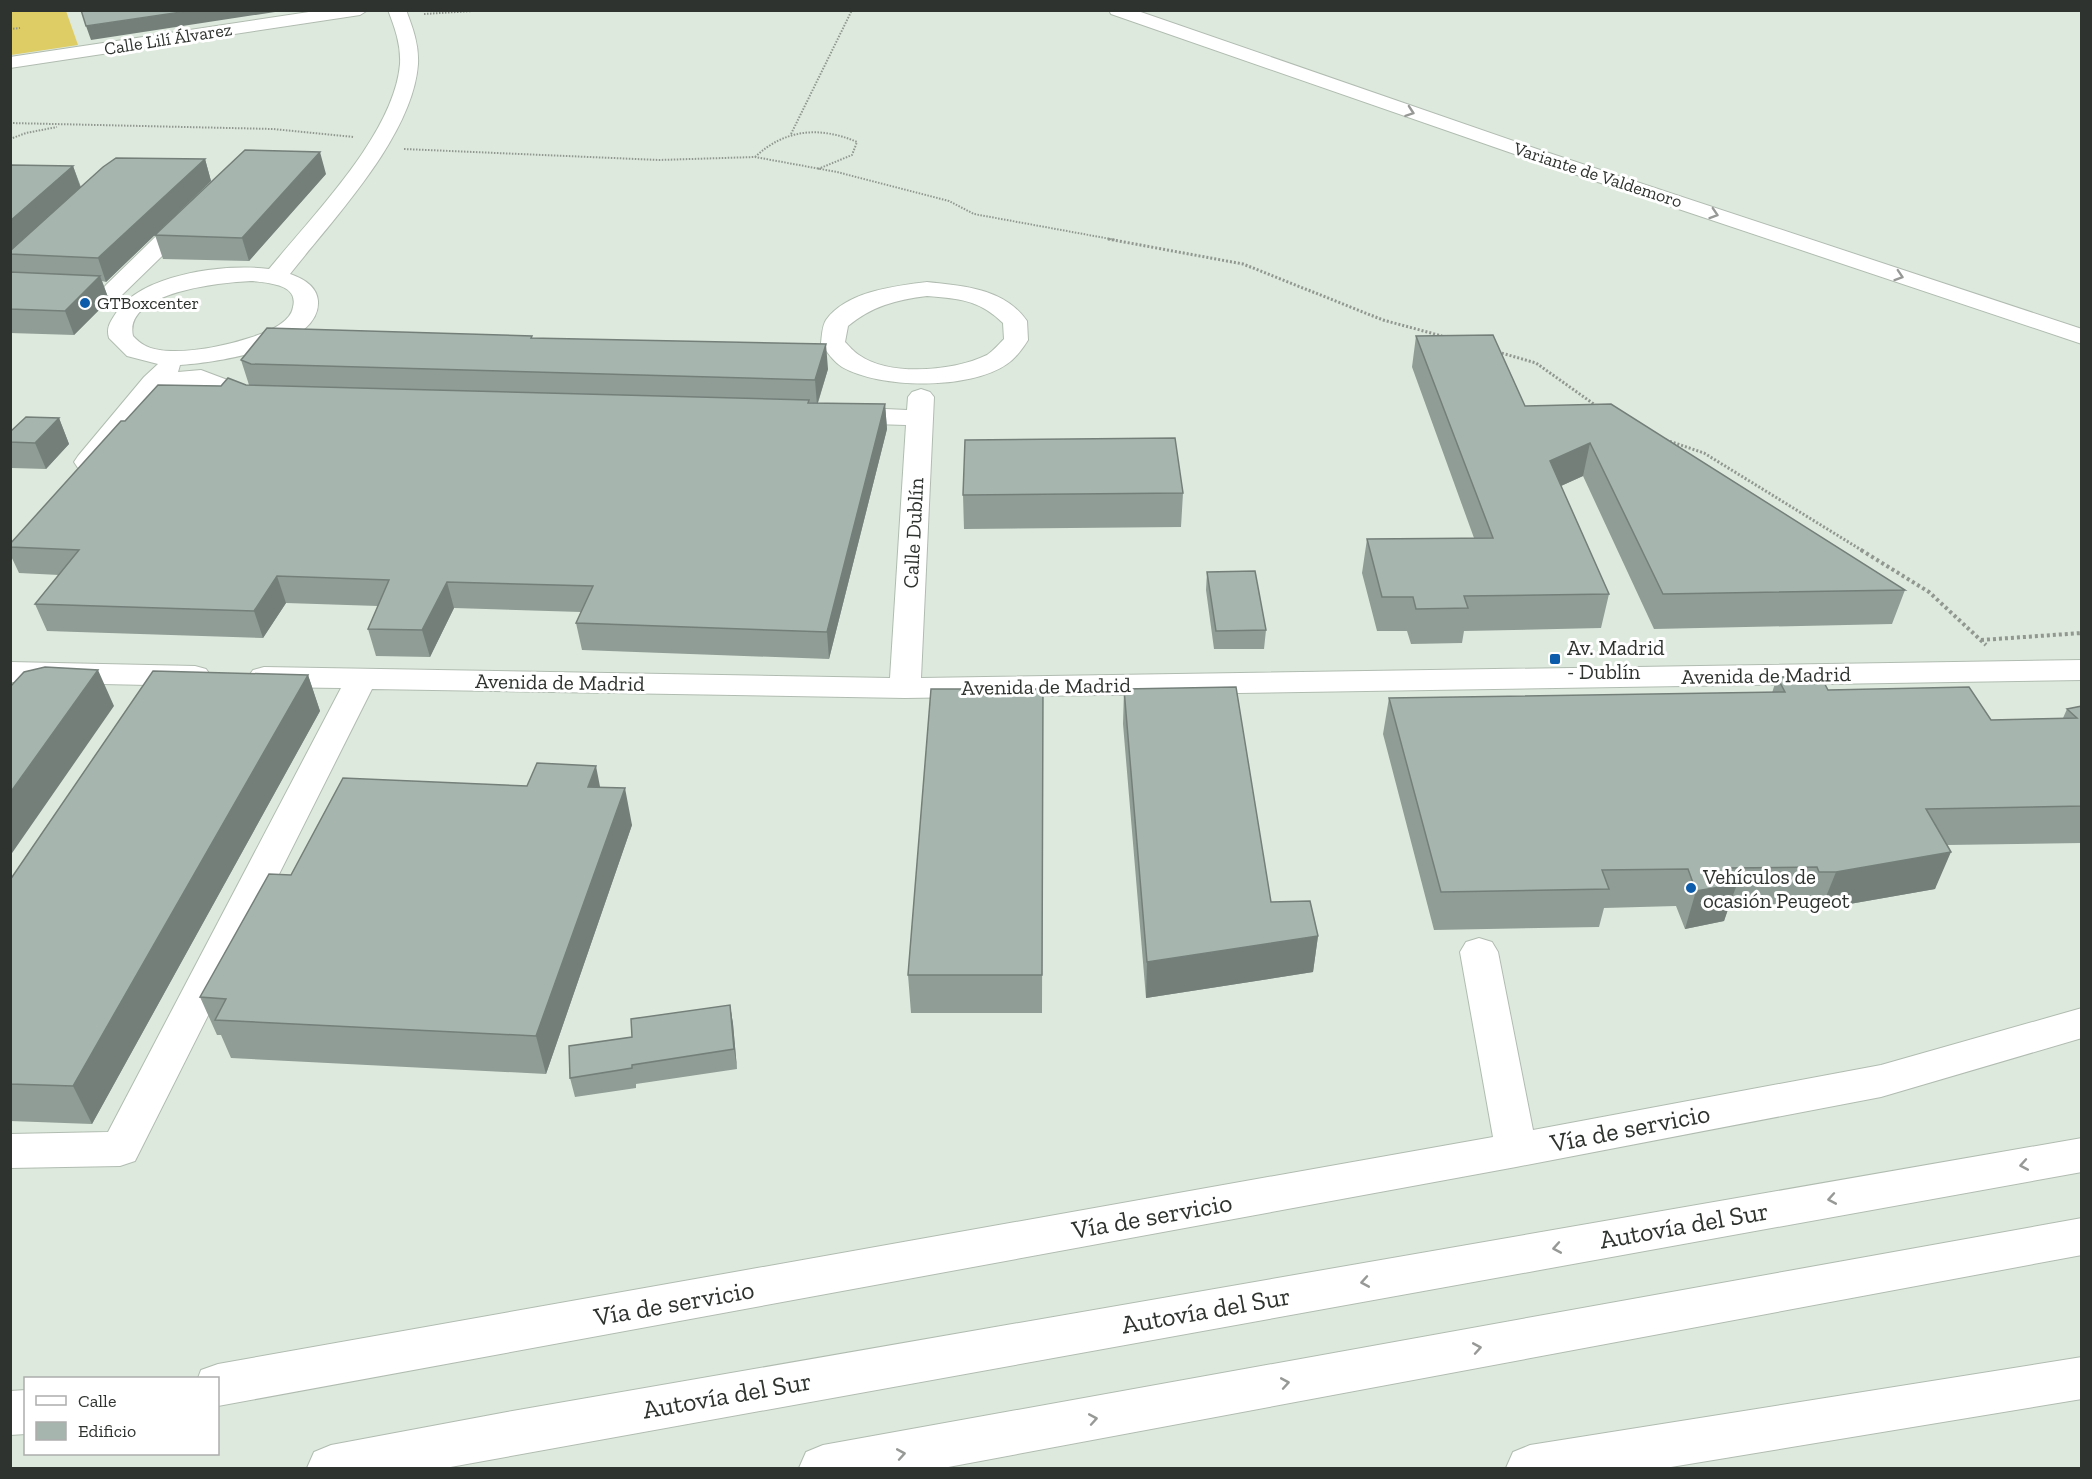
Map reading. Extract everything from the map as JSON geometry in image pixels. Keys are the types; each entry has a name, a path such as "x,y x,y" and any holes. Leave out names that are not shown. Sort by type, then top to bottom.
{"main road":[{"name":"Calle Lilí Álvarez","path":"10,63 360,10"},
{"name":"Variante de Valdemoro","path":"1117,10 1507,145 2082,337"},
{"name":"Variante de Valdemoro","path":"1159,10 1548,143 2048,304"},
{"path":"275,277 379,144 397,111 407,82 410,54 399,13"},
{"path":"155,293 102,289 207,199"},
{"path":"229,275 275,277 294,283 305,293 308,304 302,317 288,330 266,341 239,350 209,356 180,358 155,356 135,349 123,340 119,329 124,317 136,304 155,293 178,285 229,275"},
{"path":"927,290 966,293 997,304 1015,321 1016,340 998,359 965,372 923,377 882,373 850,361 833,343 836,323 856,306 888,294 927,290"},
{"path":"70,484 153,382 180,358"},
{"name":"Calle Dublín","path":"905,688 923,377"},
{"path":"153,382 201,378 254,399 290,400"},
{"path":"812,414 919,418"},
{"name":"Avenida de Madrid","path":"10,672 905,688 2082,670"},
{"path":"143,704 162,675"},
{"path":"10,1151 120,1149 362,678"},
{"path":"1479,952 1516,1150"},
{"name":"Vía de servicio","path":"219,1385 1516,1150 1881,1081 2082,1023"},
{"name":"Autovía del Sur","path":"330,1468 518,1432 2082,1155"},
{"path":"823,1468 2082,1236"},
{"path":"1530,1468 2082,1378"}],"path":[{"path":"399,13 489,10"},
{"path":"790,135 852,10"},
{"path":"10,29 20,28"},
{"path":"10,123 273,129 379,144 659,160 755,158 817,169 949,201 974,214 1243,264 1383,320 1449,338"},
{"path":"10,139 26,133 67,125"},
{"path":"755,158 766,145 790,135 812,131 838,133 857,142 852,155 817,169"},
{"path":"1493,351 1536,363 1599,407"},
{"path":"1659,438 1704,453 1929,592 2014,671"},
{"path":"1981,640 2082,633"}],"shaded area":[{"path":"11,10 66,11 78,45 11,55"}],"building":[{"path":"81,10 195,10 86,26"},
{"path":"245,150 320,152 242,238 155,235"},
{"path":"116,158 205,159 98,258 10,254 10,251 103,167"},
{"path":"10,165 73,166 10,221"},
{"path":"10,272 100,276 65,311 10,309"},
{"path":"267,328 532,336 531,338 826,344 815,380 251,364 241,360"},
{"path":"1493,335 1525,406 1611,404 1905,590 1663,594 1590,443 1550,461 1609,594 1464,596 1468,608 1416,609 1413,597 1382,597 1367,539 1493,538 1416,336"},
{"path":"228,378 246,385 885,404 827,632 576,623 593,586 447,582 422,630 368,629 389,580 277,576 254,611 35,604 79,550 10,547 10,544 121,421 125,421 158,385 221,386"},
{"path":"26,417 59,418 35,443 10,442 10,432"},
{"path":"1175,438 1183,493 963,495 965,440"},
{"path":"1255,571 1266,630 1216,631 1207,572"},
{"path":"45,667 98,670 10,793 10,687 24,672"},
{"path":"153,671 308,675 73,1086 10,1084 10,880"},
{"path":"1777,677 1821,677 1828,690 1969,687 1991,720 2077,718 2067,709 2082,706 2082,806 1926,809 1951,852 1836,872 1819,872 1817,867 1729,868 1737,884 1696,891 1688,869 1602,870 1609,889 1441,892 1389,698 1785,692"},
{"path":"1236,687 1271,902 1310,901 1318,936 1147,962 1124,689"},
{"path":"931,689 1043,689 1042,975 908,975"},
{"path":"537,763 596,766 588,787 625,788 536,1036 215,1020 226,999 200,997 269,874 291,875 343,778 527,786"},
{"path":"730,1005 734,1049 632,1065 632,1068 570,1078 569,1046 632,1037 631,1019"}],"place":[{"name":"GTBoxcenter","path":"85,303"},
{"name":"Av. Madrid - Dublín","path":"1555,659"},
{"name":"Vehículos de ocasión Peugeot","path":"1691,888"}]}
